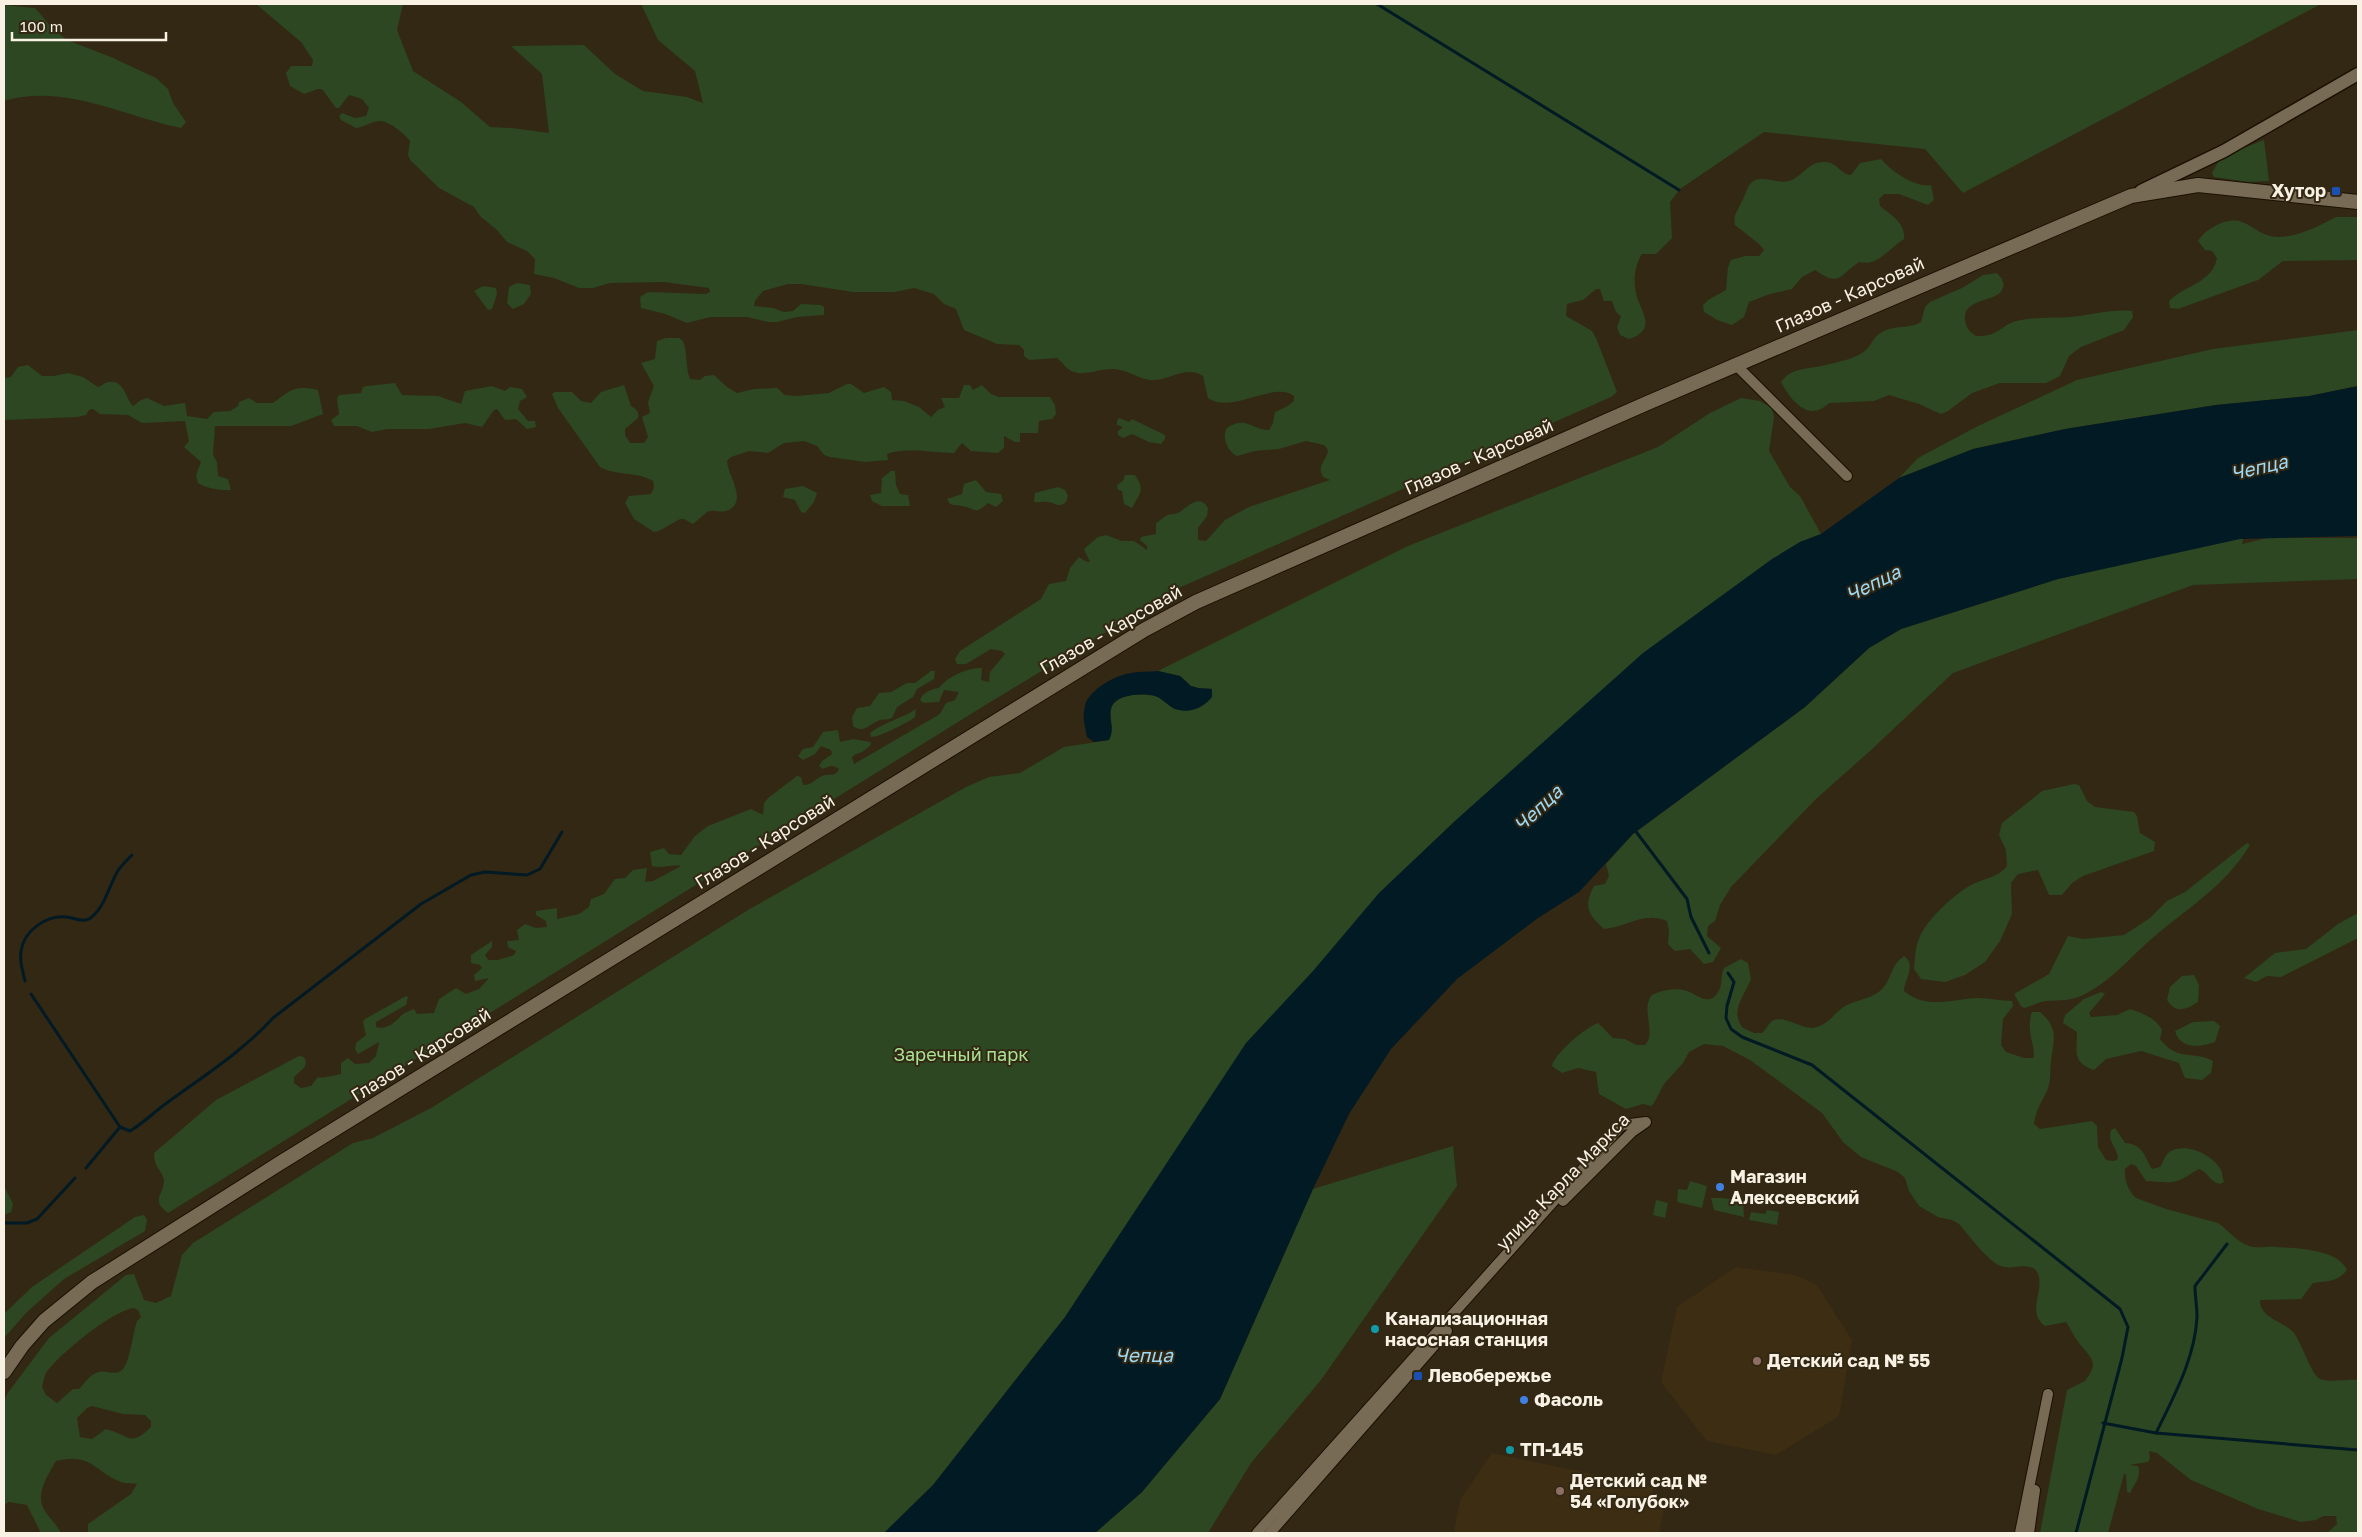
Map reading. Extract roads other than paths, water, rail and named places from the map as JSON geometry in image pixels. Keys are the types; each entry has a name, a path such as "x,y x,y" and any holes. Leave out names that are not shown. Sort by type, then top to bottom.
{"main road":[{"name":"Глазов - Карсовай","path":"4,1372 22,1346 44,1321 92,1282 288,1158 1144,630 1196,602 1736,365 2130,196 2198,185 2358,202"}],"street":[{"path":"2130,196 2224,151 2358,74"},
{"path":"1736,365 1847,476"},
{"name":"улица Карла Маркса","path":"1257,1533 1622,1125 1646,1122 1632,1132 1564,1200 1270,1533"},
{"path":"2020,1533 2048,1394 2029,1533"}],"water":[{"name":"Чепца","path":"2358,386 2358,536 2240,539 2058,579 1901,629 1869,648 1805,707 1633,834 1579,892 1538,918 1457,979 1391,1049 1349,1114 1313,1189 1220,1399 1142,1492 1095,1533 884,1533 933,1485 1065,1317 1246,1043 1313,971 1379,893 1456,820 1643,653 1772,559 1800,542 1821,534 1899,478 1973,449 2065,429 2216,405 2309,396"},
{"path":"1158,671 1180,676 1191,686 1212,689 1212,697 1200,707 1186,711 1175,709 1155,696 1138,695 1125,697 1115,702 1112,706 1110,714 1112,731 1109,740 1094,742 1087,737 1084,710 1091,694 1104,684 1125,674"}],"waterway":[{"path":"1377,4 1679,190"},
{"path":"1634,829 1687,899 1691,917 1709,953"},
{"path":"120,1127 130,1131 139,1125 234,1054 273,1018 421,904 471,875 485,872 527,875 540,869 562,832"},
{"path":"25,981 21,963 21,951 23,943 32,930 44,921 59,917 89,919 103,903 119,869 132,855"},
{"path":"1728,973 1734,982 1727,1006 1726,1018 1731,1029 1742,1037 1812,1065 2120,1309 2128,1327 2122,1358 2076,1533"},
{"path":"31,994 120,1127 86,1168"},
{"path":"4,1223 27,1223 37,1219 75,1178"},
{"path":"2103,1423 2156,1433 2183,1376 2192,1347 2197,1317 2195,1286 2227,1244"},
{"path":"2156,1433 2358,1450"}],"place":[{"name":"Хутор","path":"2336,191"},
{"name":"Магазин Алексеевский","path":"1720,1187"},
{"name":"Канализационная насосная станция","path":"1375,1329"},
{"name":"Детский сад № 55","path":"1757,1361"},
{"name":"Левобережье","path":"1418,1376"},
{"name":"Фасоль","path":"1524,1400"},
{"name":"ТП-145","path":"1510,1450"},
{"name":"Детский сад № 54 «Голубок»","path":"1560,1491"}],"park label":[{"name":"Заречный парк","path":"961,1055"}]}
